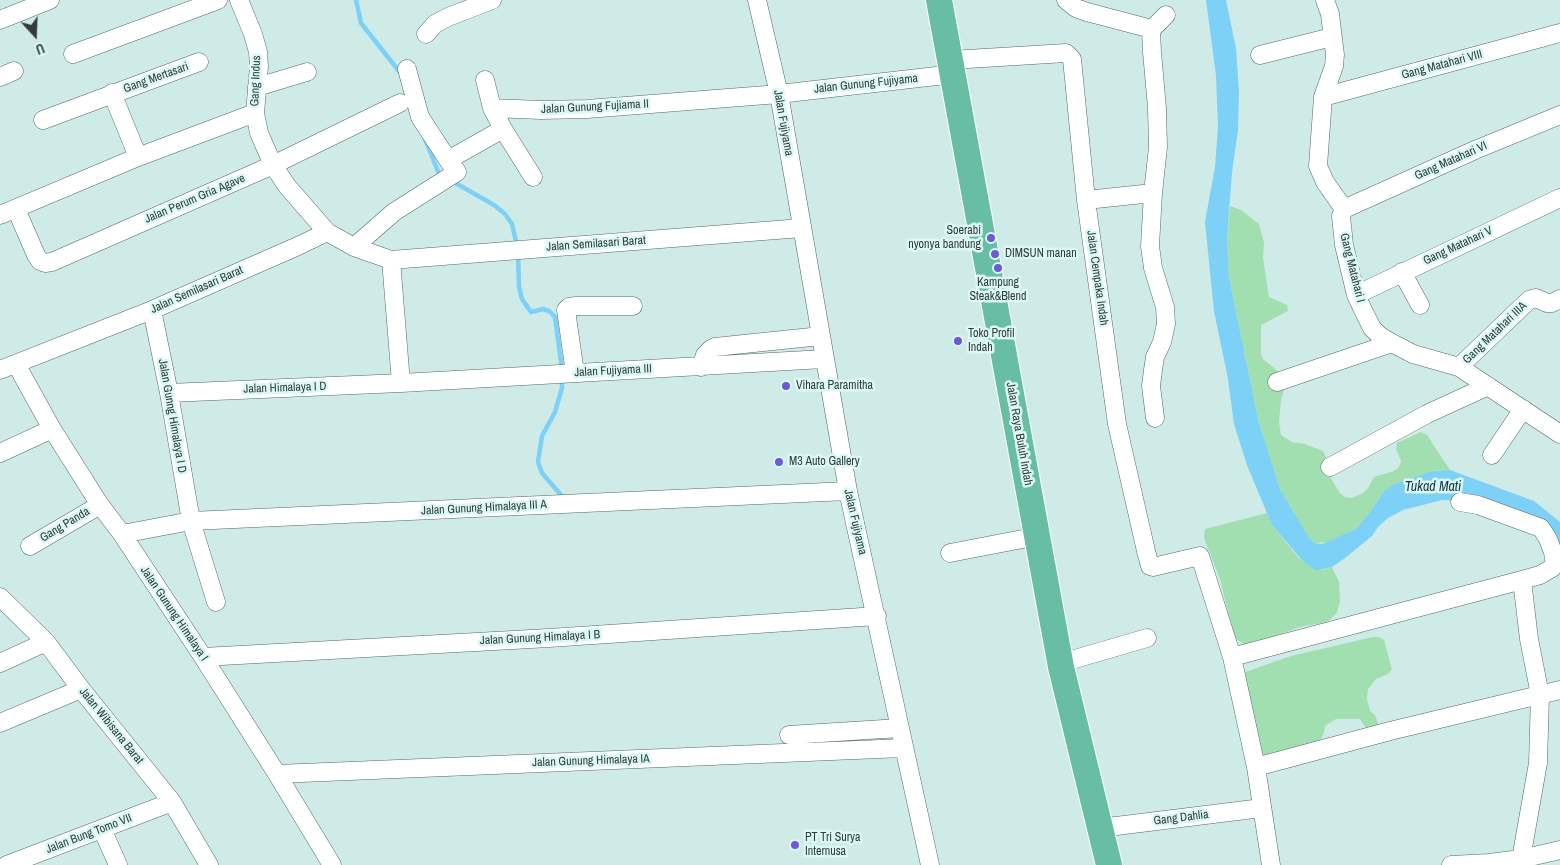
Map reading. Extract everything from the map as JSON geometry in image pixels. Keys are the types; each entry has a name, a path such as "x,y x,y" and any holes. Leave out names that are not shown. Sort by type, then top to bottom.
{"highway":[{"name":"Jalan Raya Buluh Indah","path":"943,1 953,67 1061,663 1109,865"}],"street":[{"path":"0,20 50,0"},
{"path":"73,54 218,0"},
{"name":"Gang Indus","path":"239,0 254,34 258,52 259,66 254,113 259,133 273,165 287,186 327,232"},
{"path":"426,34 435,24 448,17 492,0"},
{"name":"Jalan Fujiyama","path":"757,0 779,94 848,491 930,865"},
{"path":"1066,0 1076,8 1087,12 1144,27"},
{"path":"1325,0 1330,14 1334,66 1323,97 1318,166 1325,182 1344,209"},
{"path":"1155,418 1151,386 1152,370 1166,324 1150,246 1158,147 1151,30 1166,15"},
{"name":"Gang Matahari VIII","path":"1323,97 1560,33"},
{"path":"1260,55 1332,37"},
{"name":"Jalan Cempaka Indah","path":"953,67 1066,53 1070,56 1086,200 1117,424 1150,566 1156,567 1200,556 1232,657"},
{"name":"Gang Mertasari","path":"42,120 199,62"},
{"name":"Jalan Gunung Fujiyama","path":"779,94 953,67"},
{"path":"354,247 394,212 457,172 420,117 407,69"},
{"path":"257,87 307,72"},
{"path":"485,80 492,108 503,130 533,177"},
{"name":"Gang Mertasari","path":"112,94 138,158"},
{"name":"Jalan Gunung Fujiama II","path":"492,108 586,109 779,94"},
{"name":"Jalan Perum Gria Agave","path":"8,212 40,261 45,263 52,262 273,165 400,103"},
{"path":"8,212 138,158 254,113"},
{"name":"Gang Matahari VI","path":"1344,209 1475,150 1560,115"},
{"path":"448,160 503,130"},
{"path":"1086,200 1153,193"},
{"name":"Gang Matahari V","path":"1356,294 1560,198"},
{"name":"Gang Matahari I","path":"1344,209 1341,216 1344,245 1356,294 1372,328 1380,336 1413,354 1459,367 1523,409 1557,427"},
{"name":"Jalan Semilasari Barat","path":"5,368 152,310 327,232 354,247 391,260 802,228"},
{"path":"391,260 401,383"},
{"path":"1402,272 1420,305"},
{"name":"Gang Matahari IIIA","path":"1459,367 1529,300 1536,298 1552,303 1560,299"},
{"path":"575,373 566,310 576,306 632,306"},
{"name":"Jalan Gunng Himalaya I D","path":"152,310 169,393 191,521 216,602"},
{"path":"701,366 705,355 715,347 821,336"},
{"path":"1277,382 1392,343"},
{"name":"Jalan Fujiyama III","path":"401,383 824,359"},
{"name":"Jalan Gunung Himalaya I","path":"5,368 52,429 100,505 122,534 203,657 332,865"},
{"name":"Jalan Himalaya I D","path":"169,393 401,383"},
{"path":"1330,467 1427,414 1488,386"},
{"path":"1492,455 1523,409"},
{"path":"0,453 52,429"},
{"name":"Jalan Gunung Himalaya III A","path":"122,534 191,521 848,491"},
{"path":"1271,865 1256,767 1232,657 1522,580 1547,571 1555,564 1553,552 1541,528 1478,505 1460,502"},
{"name":"Gang Panda","path":"30,546 100,505"},
{"path":"950,553 1038,536"},
{"path":"1521,858 1538,763 1540,695 1529,639 1522,580"},
{"name":"Jalan Wibisana Barat","path":"0,597 46,642 81,689 172,802 209,865"},
{"name":"Jalan Gunung Himalaya I B","path":"203,657 549,638 876,616"},
{"path":"1061,663 1147,638"},
{"path":"0,663 46,642"},
{"path":"0,723 81,689"},
{"path":"1256,767 1390,730 1560,690"},
{"path":"789,734 900,728"},
{"name":"Jalan Gunung Himalaya IA","path":"277,774 904,748"},
{"name":"Jalan Bung Tomo VII","path":"7,865 172,802"},
{"name":"Gang Dahlia","path":"1100,828 1262,808"},
{"path":"102,829 118,865"},
{"path":"1451,865 1489,863 1560,850"}],"green space":[{"path":"1230,206 1241,210 1259,224 1264,243 1263,258 1269,297 1287,305 1288,311 1261,325 1261,353 1263,359 1281,374 1285,386 1281,400 1279,422 1281,435 1292,442 1305,444 1323,451 1326,457 1326,470 1340,493 1345,497 1352,498 1363,493 1374,477 1394,471 1399,467 1401,461 1396,449 1397,443 1421,432 1427,435 1450,470 1433,471 1384,491 1356,529 1328,542 1315,543 1310,539 1280,489 1258,419 1229,277 1227,239"},
{"path":"1267,513 1272,525 1299,558 1322,570 1332,567 1339,582 1340,601 1337,613 1327,622 1300,627 1247,646 1236,639 1233,633 1220,579 1204,538 1205,529"},
{"path":"1379,637 1384,640 1392,669 1388,674 1376,679 1368,689 1367,699 1370,711 1375,715 1379,726 1367,730 1360,719 1336,719 1325,726 1320,741 1260,756 1243,678 1245,672 1291,656"}],"water":[{"name":"Tukad Mati","path":"1206,0 1226,0 1236,48 1239,93 1238,130 1232,172 1227,239 1229,277 1258,419 1280,489 1310,539 1315,543 1322,544 1356,529 1384,491 1395,484 1433,471 1450,470 1534,501 1560,522 1560,567 1552,541 1468,501 1442,500 1403,510 1388,518 1372,536 1345,558 1332,567 1319,570 1315,570 1302,560 1272,525 1247,465 1234,424 1228,379 1214,311 1205,222 1215,167 1218,127 1216,75"}],"waterway":[{"path":"356,0 361,23 402,75"},
{"path":"425,139 439,174 443,177"},
{"path":"452,181 494,205 505,214 512,224 517,246"},
{"path":"518,253 519,287 522,299 531,312 543,309 549,311 555,317 562,369"},
{"path":"561,495 542,473 538,462 542,436 555,412 562,388 562,377"}],"place":[{"name":"Soerabi nyonya bandung","path":"991,238"},
{"name":"DIMSUN manan","path":"995,254"},
{"name":"Kampung Steak&Blend","path":"998,268"},
{"name":"Toko Profil Indah","path":"958,341"},
{"name":"Vihara Paramitha","path":"786,386"},
{"name":"M3 Auto Gallery","path":"779,462"},
{"name":"PT Tri Surya Internusa","path":"795,845"}]}
